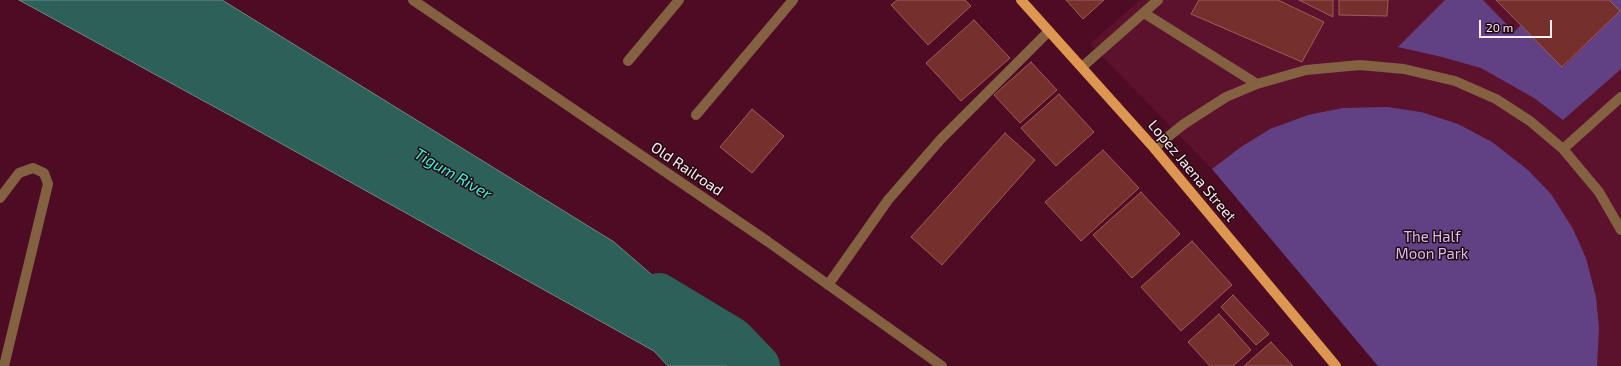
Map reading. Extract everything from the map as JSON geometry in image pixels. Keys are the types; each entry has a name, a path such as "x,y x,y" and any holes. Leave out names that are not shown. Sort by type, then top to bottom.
{"main road":[{"name":"Lopez Jaena Street","path":"1021,0 1154,148 1336,366"}],"street":[{"name":"Old Railroad","path":"413,0 767,241 942,366"},
{"path":"628,61 679,0"},
{"path":"696,115 793,0"},
{"path":"1082,67 1158,0"},
{"path":"1144,13 1257,84"},
{"path":"828,285 888,200 941,139 1049,31"},
{"path":"1154,148 1184,124 1226,97 1257,84 1306,70 1360,65 1404,69 1455,81 1496,99 1530,121 1563,149 1599,192 1621,230"},
{"path":"1563,149 1621,97"},
{"path":"0,198 19,173 33,168 44,172 48,184 4,366"}],"shaded area":[{"path":"1140,0 1621,0 1621,366 1378,366 1212,169 1090,44"}],"green space":[{"path":"1445,0 1483,0 1514,32 1521,25 1563,67 1620,11 1609,0 1621,0 1621,69 1563,120 1534,98 1481,68 1398,47"},
{"name":"The Half Moon Park","path":"1387,107 1421,112 1458,124 1492,142 1528,170 1551,194 1573,229 1586,258 1596,297 1599,328 1597,366 1378,366 1212,169 1241,147 1270,129 1308,115 1343,108"}],"water":[{"path":"19,0 222,0 614,242 757,366 668,366 654,351 255,129"}],"building":[{"path":"897,0 965,0 971,6 928,45 891,5"},
{"path":"1066,0 1104,0 1083,19"},
{"path":"1199,0 1278,0 1324,22 1302,62 1191,14"},
{"path":"1299,0 1333,0 1333,17"},
{"path":"1339,0 1388,0 1387,16 1339,15"},
{"path":"1496,0 1609,0 1620,11 1562,67"},
{"path":"974,20 1010,58 961,101 926,63"},
{"path":"1031,62 1057,90 1020,123 994,95"},
{"path":"1059,94 1094,132 1056,166 1021,128"},
{"path":"752,109 784,136 752,173 720,147"},
{"path":"1005,133 1035,160 942,265 911,237"},
{"path":"1103,150 1139,188 1081,241 1045,202"},
{"path":"1141,192 1180,234 1132,278 1093,235"},
{"path":"1192,241 1232,285 1181,331 1141,287"},
{"path":"1233,295 1269,334 1256,345 1221,307"},
{"path":"1219,314 1251,350 1233,366 1210,366 1188,342"},
{"path":"1271,342 1293,366 1244,366"}],"waterway":[{"name":"Tigum River","path":"659,295 732,339 758,366"}]}
